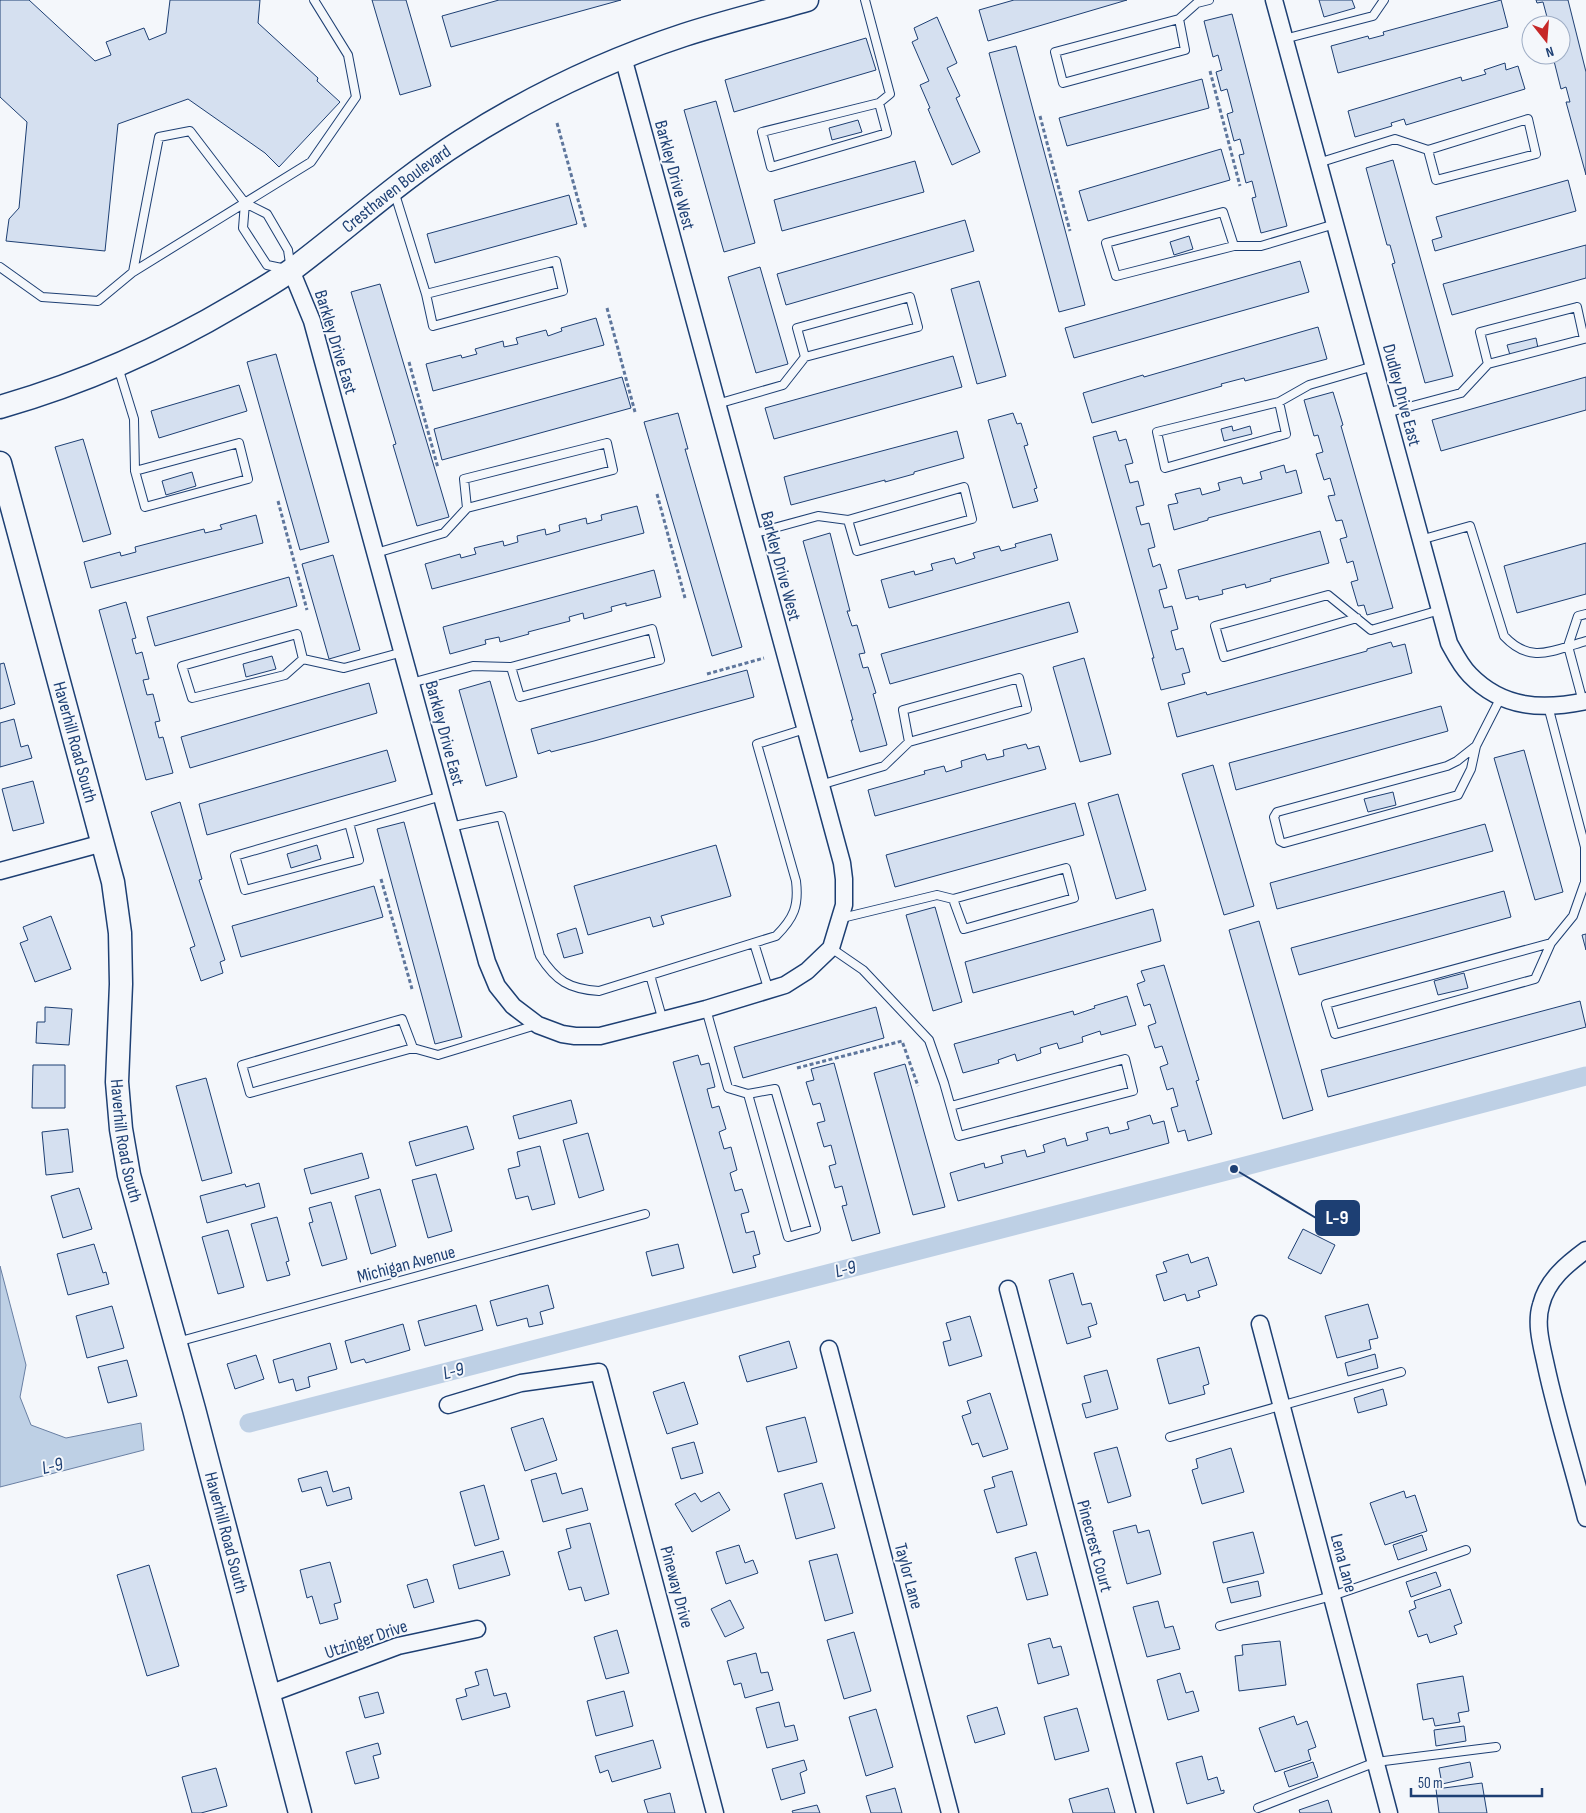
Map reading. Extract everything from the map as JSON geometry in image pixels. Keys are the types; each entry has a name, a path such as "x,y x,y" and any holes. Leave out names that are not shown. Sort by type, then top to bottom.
{"street":[{"name":"Cresthaven Boulevard","path":"0,407 58,388 149,352 205,323 292,270 408,177 459,142 513,110 568,81 622,57 684,35 807,0"},
{"name":"Dudley Drive East","path":"1274,0 1449,642 1462,665 1480,684 1501,697 1526,705 1548,706 1585,701"},
{"name":"Barkley Drive West","path":"622,57 820,784 844,879 845,899 842,918 831,948 797,979 769,991 706,1009"},
{"name":"Barkley Drive East","path":"292,270 312,321 487,962 497,986 513,1006 538,1025 562,1034 588,1037 614,1033 706,1009"},
{"name":"Haverhill Road South","path":"0,463 113,882 120,933 121,984 117,1082 121,1129 130,1175 300,1813"},
{"path":"0,871 103,843"},
{"path":"1586,1250 1556,1274 1540,1305 1539,1319 1548,1373 1586,1518"},
{"name":"Pinecrest Court","path":"1008,1289 1145,1813"},
{"name":"Lena Lane","path":"1260,1324 1389,1813"},
{"name":"Taylor Lane","path":"828,1349 950,1813"},
{"name":"Pineway Drive","path":"448,1405 521,1383 599,1372 715,1813"},
{"name":"Utzinger Drive","path":"269,1694 398,1646 477,1629"}],"lane":[{"path":"0,267 42,298 98,301 133,272 311,162 356,97 348,55 314,0"},
{"path":"865,0 890,94 880,103 762,132 771,167 887,133 880,103"},
{"path":"1179,19 1185,50 1063,83 1055,52 1179,19 1197,3 1209,0"},
{"path":"1284,39 1373,16 1384,0"},
{"path":"1318,163 1395,140 1428,150 1528,119 1536,154 1436,180 1428,150"},
{"path":"133,272 158,138 190,131 245,203 267,214 288,250 292,270 267,265 243,228 245,203"},
{"path":"394,190 426,294 433,326 563,291 556,261 426,294"},
{"path":"1234,246 1223,212 1106,243 1116,276 1234,246 1260,246 1335,224"},
{"path":"717,404 783,385 805,357 918,327 910,297 797,328 805,357"},
{"path":"1386,413 1461,393 1488,364 1584,339 1577,307 1480,332 1488,364"},
{"path":"117,365 134,419 136,471 145,507 248,479 239,443 136,471"},
{"path":"1279,402 1286,434 1165,468 1157,432 1279,402 1309,385 1374,366"},
{"path":"376,553 444,533 467,508 613,470 606,443 464,479 467,508"},
{"path":"752,534 818,516 848,520 964,487 972,519 857,551 848,520"},
{"path":"1420,540 1470,526 1504,636 1514,646 1526,652 1540,654 1586,642"},
{"path":"1357,618 1224,656 1214,626 1328,595 1357,618 1371,630 1440,610"},
{"path":"1585,701 1568,646 1578,616 1586,614"},
{"path":"411,683 473,666 511,666 652,628 660,660 520,698 511,666"},
{"path":"297,634 303,659 285,675 192,698 182,666 297,634"},
{"path":"303,659 344,668 402,652"},
{"path":"820,784 884,766 909,742 1027,709 1019,678 903,710 909,742"},
{"path":"1476,746 1457,761 1447,766 1277,812 1274,817 1280,841 1284,844 1455,797 1461,792 1472,769 1476,746 1501,697"},
{"path":"1548,706 1585,847 1585,882 1573,916 1551,943 1535,979 1335,1034 1326,1004 1551,943"},
{"path":"450,827 501,816 540,956 550,972 564,983 581,990 599,991 776,936 787,925 795,911 798,896 796,881 757,744 805,729"},
{"path":"349,823 359,860 245,890 235,856 442,796"},
{"path":"842,918 937,895 953,899 1066,868 1074,898 964,928 953,899"},
{"path":"754,943 769,991"},
{"path":"831,948 862,970 929,1040 959,1136 1133,1091 1125,1059 951,1106"},
{"path":"650,975 662,1021"},
{"path":"706,1009 728,1088 748,1094 775,1089 816,1229 788,1237 748,1094"},
{"path":"413,1048 402,1019 242,1064 250,1093 413,1048 438,1055 538,1025"},
{"name":"Michigan Avenue","path":"176,1342 645,1214"},
{"path":"1170,1437 1401,1372"},
{"path":"1220,1626 1332,1596 1466,1550"},
{"path":"1258,1808 1376,1762 1496,1747"}],"path":[{"path":"1210,71 1240,186"},
{"path":"1040,116 1070,232"},
{"path":"557,123 586,229"},
{"path":"607,308 635,412"},
{"path":"409,362 438,468"},
{"path":"657,494 686,598"},
{"path":"278,501 307,610"},
{"path":"707,674 764,658"},
{"path":"381,879 412,989"},
{"path":"797,1068 902,1040 918,1086"}],"water":[{"path":"0,1266 26,1365 20,1397 31,1425 66,1438 141,1423 144,1450 0,1487"}],"building":[{"path":"0,0 29,0 95,61 111,55 106,42 144,28 149,40 166,33 170,0 260,0 258,23 318,78 317,81 340,102 279,167 265,153 188,99 118,124 105,251 6,241 9,219 19,208 27,122 0,97"},
{"path":"372,0 406,0 431,86 400,95"},
{"path":"499,0 621,0 451,47 442,16"},
{"path":"1014,0 1127,0 988,41 979,10"},
{"path":"1319,0 1352,0 1355,8 1324,17"},
{"path":"1501,0 1508,27 1338,73 1331,46 1368,36 1369,39 1384,35 1383,32"},
{"path":"1536,0 1568,0 1586,72 1586,175 1566,102 1570,102 1566,87 1561,89 1555,65 1571,65 1571,15 1546,15 1543,2 1537,3"},
{"path":"1232,14 1287,226 1261,233 1252,198 1256,197 1252,181 1246,183 1239,155 1244,154 1240,139 1234,141 1227,114 1233,112 1227,89 1221,91 1216,72 1222,70 1218,55 1213,57 1204,21"},
{"path":"937,17 957,63 947,68 960,96 956,98 980,152 952,165 920,85 929,81 912,42 918,39 914,28"},
{"path":"866,38 876,70 734,112 725,80"},
{"path":"1016,46 1085,305 1059,312 989,53"},
{"path":"1505,63 1506,70 1518,66 1525,89 1406,125 1404,119 1391,123 1392,126 1355,137 1348,111 1461,77 1462,81 1486,74 1484,70"},
{"path":"1202,79 1209,108 1067,146 1059,118"},
{"path":"716,101 755,243 724,252 684,110"},
{"path":"858,120 862,132 832,140 829,128"},
{"path":"1221,149 1230,180 1088,221 1079,191"},
{"path":"1393,160 1453,376 1425,383 1392,264 1395,263 1390,245 1387,245 1366,168"},
{"path":"915,161 924,192 782,231 774,200"},
{"path":"1568,180 1576,211 1435,251 1432,240 1442,237 1436,217"},
{"path":"569,195 577,224 435,263 427,234"},
{"path":"965,220 974,251 786,305 777,274"},
{"path":"1189,236 1193,249 1174,255 1170,242"},
{"path":"1586,245 1586,278 1452,315 1443,284"},
{"path":"1300,261 1309,292 1074,358 1065,328"},
{"path":"760,267 788,364 756,373 728,277"},
{"path":"979,281 1006,376 977,384 951,289"},
{"path":"380,284 449,517 417,526 393,445 396,444 351,292"},
{"path":"596,318 604,345 433,391 426,364 461,355 462,358 477,354 475,349 503,341 504,347 518,344 516,338 546,330 548,336 562,331 561,328"},
{"path":"1318,327 1327,359 1245,381 1244,378 1221,384 1222,386 1092,423 1083,393"},
{"path":"1536,338 1538,348 1510,355 1507,345"},
{"path":"276,354 329,542 300,550 247,362"},
{"path":"953,356 962,387 774,439 765,408"},
{"path":"622,377 631,408 442,460 434,429"},
{"path":"1586,377 1586,410 1441,451 1432,420"},
{"path":"239,385 247,411 159,438 151,411"},
{"path":"1333,392 1393,608 1367,615 1364,605 1358,606 1351,582 1358,580 1353,561 1347,563 1340,539 1347,537 1342,520 1336,521 1328,496 1335,495 1330,478 1324,480 1316,454 1323,452 1318,435 1314,436 1304,400"},
{"path":"678,413 688,449 685,449 742,647 712,656 644,422"},
{"path":"1013,413 1017,424 1021,423 1028,445 1024,446 1037,488 1034,489 1038,501 1013,508 988,420"},
{"path":"1232,426 1233,431 1250,426 1252,434 1224,441 1221,429"},
{"path":"957,431 964,458 885,482 885,480 791,505 784,477"},
{"path":"1116,431 1119,441 1126,439 1133,463 1125,465 1130,483 1138,481 1144,505 1136,507 1141,525 1149,523 1155,547 1148,549 1153,567 1160,564 1167,588 1159,590 1164,608 1172,606 1178,629 1171,631 1176,650 1183,648 1190,672 1182,674 1185,684 1161,690 1152,658 1154,658 1093,437"},
{"path":"83,439 111,534 83,542 55,447"},
{"path":"1284,465 1286,473 1296,470 1302,493 1208,518 1208,520 1174,530 1168,505 1178,503 1175,494 1200,488 1202,495 1220,490 1218,483 1241,477 1243,484 1262,479 1260,472"},
{"path":"192,472 196,486 166,495 162,481"},
{"path":"637,506 644,533 432,589 425,564 460,554 461,558 476,554 474,548 503,541 504,546 518,542 517,536 545,529 546,535 560,531 559,525 586,518 587,524 602,520 601,515"},
{"path":"256,515 263,543 91,588 84,562 120,552 121,556 136,552 135,547 204,529 205,533 222,529 220,525"},
{"path":"1320,531 1329,563 1270,579 1271,581 1246,588 1245,584 1222,590 1223,594 1199,600 1198,596 1186,599 1178,570"},
{"path":"830,533 850,611 847,611 852,626 857,625 865,653 859,654 863,668 868,667 876,693 873,694 887,745 860,752 851,720 853,720 803,541"},
{"path":"1051,534 1058,560 889,608 881,580 914,571 915,575 933,570 931,564 954,558 956,564 975,558 973,553 999,546 1001,551 1016,547 1015,544"},
{"path":"1586,543 1586,594 1517,613 1504,566"},
{"path":"333,555 360,650 329,659 302,564"},
{"path":"654,570 661,597 626,606 626,603 611,607 612,611 584,619 583,613 569,617 570,621 528,632 529,634 500,642 499,637 485,640 486,644 450,654 443,627"},
{"path":"289,577 297,606 155,646 147,617"},
{"path":"126,602 136,638 132,639 136,654 142,652 149,679 143,680 147,695 153,694 160,721 155,722 159,738 163,737 173,773 146,780 99,610"},
{"path":"1069,602 1078,632 890,684 881,654"},
{"path":"1391,642 1393,647 1405,644 1412,673 1177,737 1168,703 1206,692 1207,695 1367,651 1367,649"},
{"path":"272,656 276,669 246,677 243,664"},
{"path":"1084,658 1111,754 1080,762 1053,667"},
{"path":"4,663 15,704 0,709 0,664"},
{"path":"747,670 754,697 594,741 538,754 531,729"},
{"path":"490,681 517,777 486,786 459,690"},
{"path":"369,683 377,713 190,768 181,737"},
{"path":"1441,706 1448,731 1236,790 1229,763"},
{"path":"14,719 21,747 28,745 32,758 0,767 0,723"},
{"path":"1026,744 1028,749 1039,746 1046,769 875,816 868,790 925,774 924,771 944,766 946,772 962,767 961,761 985,754 987,760 1004,756 1003,750"},
{"path":"387,750 396,781 207,835 199,804"},
{"path":"1524,750 1563,892 1535,900 1494,758"},
{"path":"1213,765 1254,906 1224,915 1182,774"},
{"path":"33,781 44,823 13,831 2,789"},
{"path":"1393,792 1396,805 1368,812 1364,799"},
{"path":"1118,794 1146,890 1116,899 1088,803"},
{"path":"180,802 202,879 199,880 225,960 220,962 223,973 201,981 190,948 195,946 151,812"},
{"path":"1075,803 1084,835 895,887 886,855"},
{"path":"404,822 462,1037 435,1044 377,829"},
{"path":"1485,824 1493,851 1277,909 1270,883"},
{"path":"317,845 321,859 291,868 287,854"},
{"path":"716,845 731,896 661,916 664,924 653,927 650,917 588,935 574,886"},
{"path":"374,886 383,917 241,957 232,926"},
{"path":"1504,891 1511,917 1299,975 1291,948"},
{"path":"935,907 962,1002 933,1011 906,915"},
{"path":"1153,909 1161,941 973,993 965,962"},
{"path":"51,916 71,969 35,982 20,943 28,940 23,927"},
{"path":"1259,921 1313,1110 1283,1119 1229,930"},
{"path":"576,928 583,953 564,958 557,934"},
{"path":"1586,934 1586,950 1582,935"},
{"path":"1164,965 1199,1080 1196,1081 1212,1134 1188,1141 1185,1130 1178,1132 1171,1108 1178,1106 1173,1088 1167,1090 1160,1067 1168,1064 1162,1046 1155,1048 1148,1026 1156,1023 1150,1004 1144,1006 1137,984 1145,981 1141,971"},
{"path":"1464,973 1468,988 1438,995 1434,981"},
{"path":"1127,996 1136,1025 1101,1035 1100,1031 1082,1037 1083,1042 1059,1049 1057,1043 1040,1048 1041,1053 1017,1061 1015,1054 998,1060 999,1063 963,1073 954,1044 1073,1011 1074,1015 1095,1008 1094,1006"},
{"path":"1580,1001 1586,1027 1328,1097 1321,1070"},
{"path":"45,1007 72,1009 69,1045 36,1043 37,1022 45,1022"},
{"path":"876,1007 884,1038 743,1078 734,1047"},
{"path":"698,1055 701,1065 709,1063 715,1087 707,1089 712,1108 719,1106 726,1129 719,1132 724,1149 731,1147 737,1170 730,1173 735,1191 742,1189 749,1212 741,1214 746,1233 754,1231 760,1254 753,1256 756,1267 733,1273 673,1062"},
{"path":"834,1063 880,1233 852,1241 842,1206 847,1205 842,1186 835,1188 829,1166 836,1164 831,1145 824,1147 817,1123 825,1121 820,1103 813,1105 806,1082 814,1080 811,1069"},
{"path":"905,1064 945,1207 913,1215 874,1073"},
{"path":"33,1065 65,1065 65,1108 32,1108"},
{"path":"206,1078 232,1173 202,1181 176,1086"},
{"path":"571,1100 577,1123 519,1139 513,1116"},
{"path":"1150,1115 1153,1124 1164,1121 1169,1143 958,1201 950,1173 984,1163 985,1168 1003,1163 1001,1156 1025,1150 1027,1157 1045,1152 1043,1145 1065,1138 1067,1146 1088,1140 1086,1133 1108,1127 1110,1134 1129,1129 1127,1122"},
{"path":"467,1126 474,1149 416,1166 409,1142"},
{"path":"68,1129 73,1172 46,1175 42,1132"},
{"path":"588,1133 604,1190 579,1198 563,1140"},
{"path":"540,1146 555,1204 532,1210 528,1196 516,1199 508,1169 520,1166 517,1152"},
{"path":"362,1153 369,1178 311,1194 304,1169"},
{"path":"436,1174 452,1231 428,1238 412,1180"},
{"path":"259,1183 265,1207 207,1223 200,1196 245,1184 246,1187"},
{"path":"79,1188 92,1229 63,1238 51,1196"},
{"path":"380,1189 396,1246 371,1254 355,1196"},
{"path":"331,1202 347,1259 322,1266 309,1223 313,1222 309,1208"},
{"path":"277,1217 289,1261 286,1262 290,1275 267,1281 251,1224"},
{"path":"1303,1229 1335,1245 1321,1274 1288,1258"},
{"path":"228,1230 244,1287 218,1294 202,1237"},
{"path":"94,1244 103,1273 106,1272 109,1284 68,1295 57,1254"},
{"path":"678,1244 684,1268 652,1276 646,1252"},
{"path":"1188,1254 1191,1263 1208,1257 1217,1285 1198,1291 1200,1297 1187,1301 1185,1294 1164,1301 1156,1275 1167,1272 1163,1262"},
{"path":"1073,1273 1082,1305 1091,1303 1097,1324 1088,1327 1091,1337 1067,1344 1049,1280"},
{"path":"548,1285 554,1308 540,1312 543,1324 529,1327 527,1318 497,1326 490,1301"},
{"path":"1368,1304 1378,1338 1369,1340 1371,1349 1337,1358 1325,1316"},
{"path":"476,1305 483,1330 425,1346 418,1321"},
{"path":"112,1306 124,1348 87,1358 76,1316"},
{"path":"970,1316 982,1356 949,1366 943,1342 951,1340 946,1323"},
{"path":"403,1324 410,1350 366,1363 364,1359 351,1363 345,1341"},
{"path":"789,1341 797,1368 747,1382 739,1356"},
{"path":"330,1343 337,1369 308,1377 310,1387 296,1391 293,1379 279,1383 273,1360"},
{"path":"1199,1347 1209,1384 1203,1386 1205,1394 1169,1404 1157,1359"},
{"path":"1375,1354 1378,1368 1348,1376 1345,1363"},
{"path":"256,1355 264,1379 235,1389 227,1364"},
{"path":"127,1360 137,1396 108,1403 98,1367"},
{"path":"1107,1370 1118,1409 1086,1418 1082,1404 1091,1402 1084,1376"},
{"path":"684,1382 698,1424 667,1434 653,1392"},
{"path":"1383,1389 1387,1405 1358,1413 1354,1398"},
{"path":"990,1393 1008,1449 983,1457 978,1443 972,1445 962,1416 971,1413 967,1401"},
{"path":"805,1417 817,1462 778,1472 766,1427"},
{"path":"543,1418 557,1460 525,1471 511,1428"},
{"path":"694,1442 703,1473 681,1479 672,1448"},
{"path":"1117,1447 1131,1496 1108,1503 1094,1453"},
{"path":"1231,1448 1244,1492 1202,1504 1192,1470 1198,1468 1196,1459"},
{"path":"327,1471 333,1492 349,1487 352,1499 327,1506 321,1487 302,1492 298,1479"},
{"path":"1012,1471 1027,1525 997,1533 984,1490 995,1487 992,1477"},
{"path":"556,1473 562,1494 582,1488 588,1510 543,1522 531,1480"},
{"path":"822,1483 835,1528 796,1539 784,1494"},
{"path":"484,1485 499,1539 475,1546 460,1492"},
{"path":"1404,1491 1406,1498 1415,1495 1427,1531 1385,1545 1370,1503"},
{"path":"719,1492 730,1510 692,1532 675,1504 695,1493 701,1502"},
{"path":"590,1523 609,1594 585,1601 581,1587 569,1590 558,1552 571,1548 566,1529"},
{"path":"1136,1525 1138,1533 1149,1530 1161,1574 1127,1584 1113,1531"},
{"path":"1253,1532 1264,1573 1223,1583 1213,1542"},
{"path":"1422,1535 1427,1550 1398,1560 1393,1545"},
{"path":"739,1545 745,1563 753,1560 758,1573 726,1584 716,1552"},
{"path":"503,1551 510,1575 459,1589 453,1565"},
{"path":"1036,1552 1048,1595 1027,1600 1015,1558"},
{"path":"837,1554 853,1613 825,1621 809,1561"},
{"path":"330,1562 341,1602 334,1604 338,1619 320,1624 312,1596 307,1598 300,1570"},
{"path":"149,1565 179,1666 147,1676 117,1575"},
{"path":"1436,1572 1441,1586 1411,1597 1406,1582"},
{"path":"427,1579 434,1602 414,1608 407,1585"},
{"path":"1258,1581 1261,1596 1231,1603 1227,1588"},
{"path":"1450,1589 1462,1623 1454,1626 1457,1634 1430,1643 1427,1634 1418,1637 1409,1611 1416,1608 1414,1601"},
{"path":"730,1600 744,1628 725,1637 711,1609"},
{"path":"1158,1601 1165,1628 1173,1626 1180,1649 1147,1657 1133,1607"},
{"path":"617,1630 629,1673 606,1679 594,1637"},
{"path":"854,1632 871,1691 844,1699 827,1640"},
{"path":"1050,1638 1053,1648 1061,1646 1069,1675 1038,1684 1028,1644"},
{"path":"1280,1641 1286,1685 1239,1691 1235,1656 1243,1655 1242,1645"},
{"path":"756,1653 761,1673 768,1672 773,1690 745,1698 741,1683 734,1685 727,1661"},
{"path":"487,1669 494,1696 506,1693 510,1707 462,1720 456,1699 467,1696 465,1689 479,1685 475,1672"},
{"path":"1180,1673 1186,1693 1193,1691 1199,1711 1168,1720 1157,1680"},
{"path":"1463,1676 1469,1711 1458,1713 1460,1722 1435,1726 1433,1718 1423,1720 1417,1684"},
{"path":"624,1691 633,1726 596,1736 587,1701"},
{"path":"378,1692 384,1713 365,1718 359,1697"},
{"path":"779,1702 785,1727 794,1725 798,1740 767,1748 756,1708"},
{"path":"997,1707 1005,1734 975,1743 967,1716"},
{"path":"1077,1708 1089,1751 1055,1760 1044,1717"},
{"path":"876,1709 893,1767 866,1776 849,1717"},
{"path":"1294,1716 1297,1725 1307,1721 1316,1747 1308,1750 1311,1760 1275,1772 1259,1728"},
{"path":"1464,1726 1466,1741 1436,1746 1434,1730"},
{"path":"653,1740 661,1768 612,1782 608,1770 600,1773 595,1756"},
{"path":"378,1743 381,1754 373,1756 379,1778 355,1784 346,1752"},
{"path":"1202,1756 1208,1780 1217,1777 1221,1791 1224,1790 1224,1793 1187,1804 1176,1763"},
{"path":"804,1760 807,1770 800,1773 805,1793 781,1800 772,1769"},
{"path":"1313,1762 1318,1777 1289,1787 1284,1772"},
{"path":"1470,1762 1473,1777 1442,1784 1439,1768"},
{"path":"216,1768 227,1806 201,1813 192,1813 182,1777"},
{"path":"1482,1783 1487,1813 1439,1813 1436,1789"},
{"path":"895,1788 902,1813 871,1813 866,1796"},
{"path":"1108,1788 1115,1813 1073,1813 1069,1799"},
{"path":"670,1793 675,1813 648,1813 644,1800"},
{"path":"1328,1800 1332,1813 1300,1813 1299,1810"},
{"path":"817,1805 820,1813 793,1813 792,1811"}],"waterway":[{"name":"L-9","path":"249,1423 1234,1169 1586,1076"}],"place":[{"name":"L-9","path":"1234,1169"}]}
